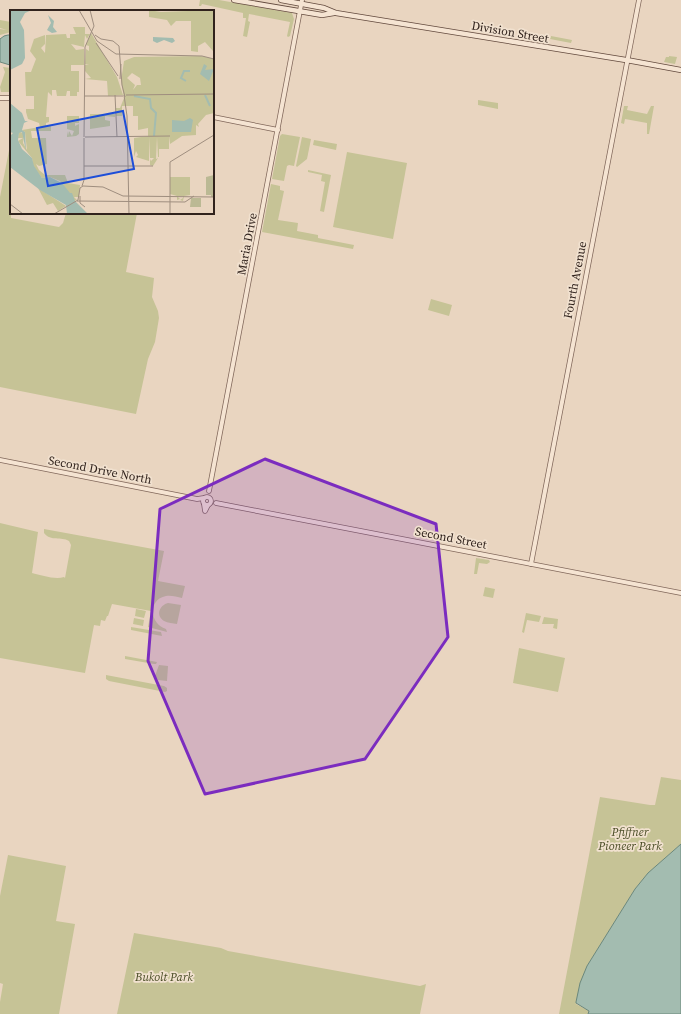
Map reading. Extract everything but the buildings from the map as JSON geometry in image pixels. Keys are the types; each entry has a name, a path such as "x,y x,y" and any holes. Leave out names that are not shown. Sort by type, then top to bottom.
{"main road":[{"name":"Division Street","path":"234,0 322,15 336,13"},
{"name":"Division Street","path":"281,0 302,2 336,13 681,70"}],"street":[{"name":"Fourth Avenue","path":"531,564 639,0"},
{"name":"Maria Drive","path":"207,501 302,2"},
{"path":"214,117 278,130"},
{"name":"Second Drive North","path":"0,460 207,501"},
{"name":"Second Street","path":"207,501 681,593"}],"highlighted area":[{"path":"265,459 436,524 448,637 365,759 205,794 148,661 160,509"}],"green space":[{"path":"200,0 219,0 292,13 294,19 290,36 287,36 290,22 249,14 248,21 250,22 247,37 243,36 246,18 243,18 243,13 202,4 199,6"},
{"path":"0,20 10,22 10,32 0,35 0,29 7,30 0,28"},
{"path":"551,36 572,40 571,43 550,39"},
{"path":"666,57 677,57 675,64 664,62"},
{"path":"3,67 10,68 10,92 1,92 0,87 5,72"},
{"path":"478,100 498,103 498,109 478,105"},
{"path":"624,106 628,106 627,110 647,114 651,106 654,106 649,134 647,134 647,123 625,119 624,124 621,123"},
{"path":"282,134 300,137 294,166 287,166 284,181 272,179 280,136"},
{"path":"302,137 311,139 307,159 297,167 296,166"},
{"path":"314,140 337,144 336,150 313,145"},
{"path":"10,145 11,218 59,227 63,223 66,214 137,214 126,272 154,278 152,297 158,311 159,318 155,342 148,359 136,414 0,387 0,197"},
{"path":"347,152 407,163 393,239 333,227"},
{"path":"308,170 331,175 324,212 320,211 325,182 321,181 322,175 308,172"},
{"path":"271,184 280,186 280,190 284,191 278,220 298,223 297,231 318,235 318,238 354,245 353,249 262,232"},
{"path":"431,299 452,305 449,316 428,310"},
{"path":"0,523 38,532 32,573 48,577 65,578 71,545 69,541 47,536 44,533 44,529 164,551 158,581 185,586 182,598 166,596 160,598 153,607 154,617 161,626 166,629 167,632 148,627 151,611 112,604 105,621 101,620 100,626 94,625 85,673 0,658"},
{"path":"476,558 489,560 490,562 487,564 479,563 477,574 474,574"},
{"path":"485,587 495,589 493,598 483,596"},
{"path":"165,604 181,605 177,624 169,623 161,619 159,613 160,610"},
{"path":"136,609 146,611 144,618 135,616"},
{"path":"526,613 541,616 539,622 527,620 524,633 522,632"},
{"path":"544,617 558,619 557,629 553,628 554,624 542,624"},
{"path":"134,618 144,620 143,626 133,624"},
{"path":"131,627 161,632 162,636 131,630"},
{"path":"519,648 565,658 558,692 513,683"},
{"path":"125,656 157,662 154,664 125,659"},
{"path":"159,665 168,666 167,681 158,680 155,676"},
{"path":"106,675 164,686 167,688 167,691 165,692 109,681 106,679"},
{"name":"Pfiffner Pioneer Park","path":"661,777 681,780 681,844 648,873 635,889 587,966 576,1004 589,1011 588,1014 559,1014 600,797 655,805"},
{"path":"8,855 66,866 56,921 75,924 59,1014 0,1014 3,984 0,983 0,896"},
{"name":"Bukolt Park","path":"134,933 420,986 426,984 420,1014 117,1014"}],"shaded area":[{"path":"10,35 10,65 0,62 0,39 4,36"},
{"path":"681,844 681,1014 588,1014 589,1011 576,1003 580,983 587,966 635,889 648,873"}]}
